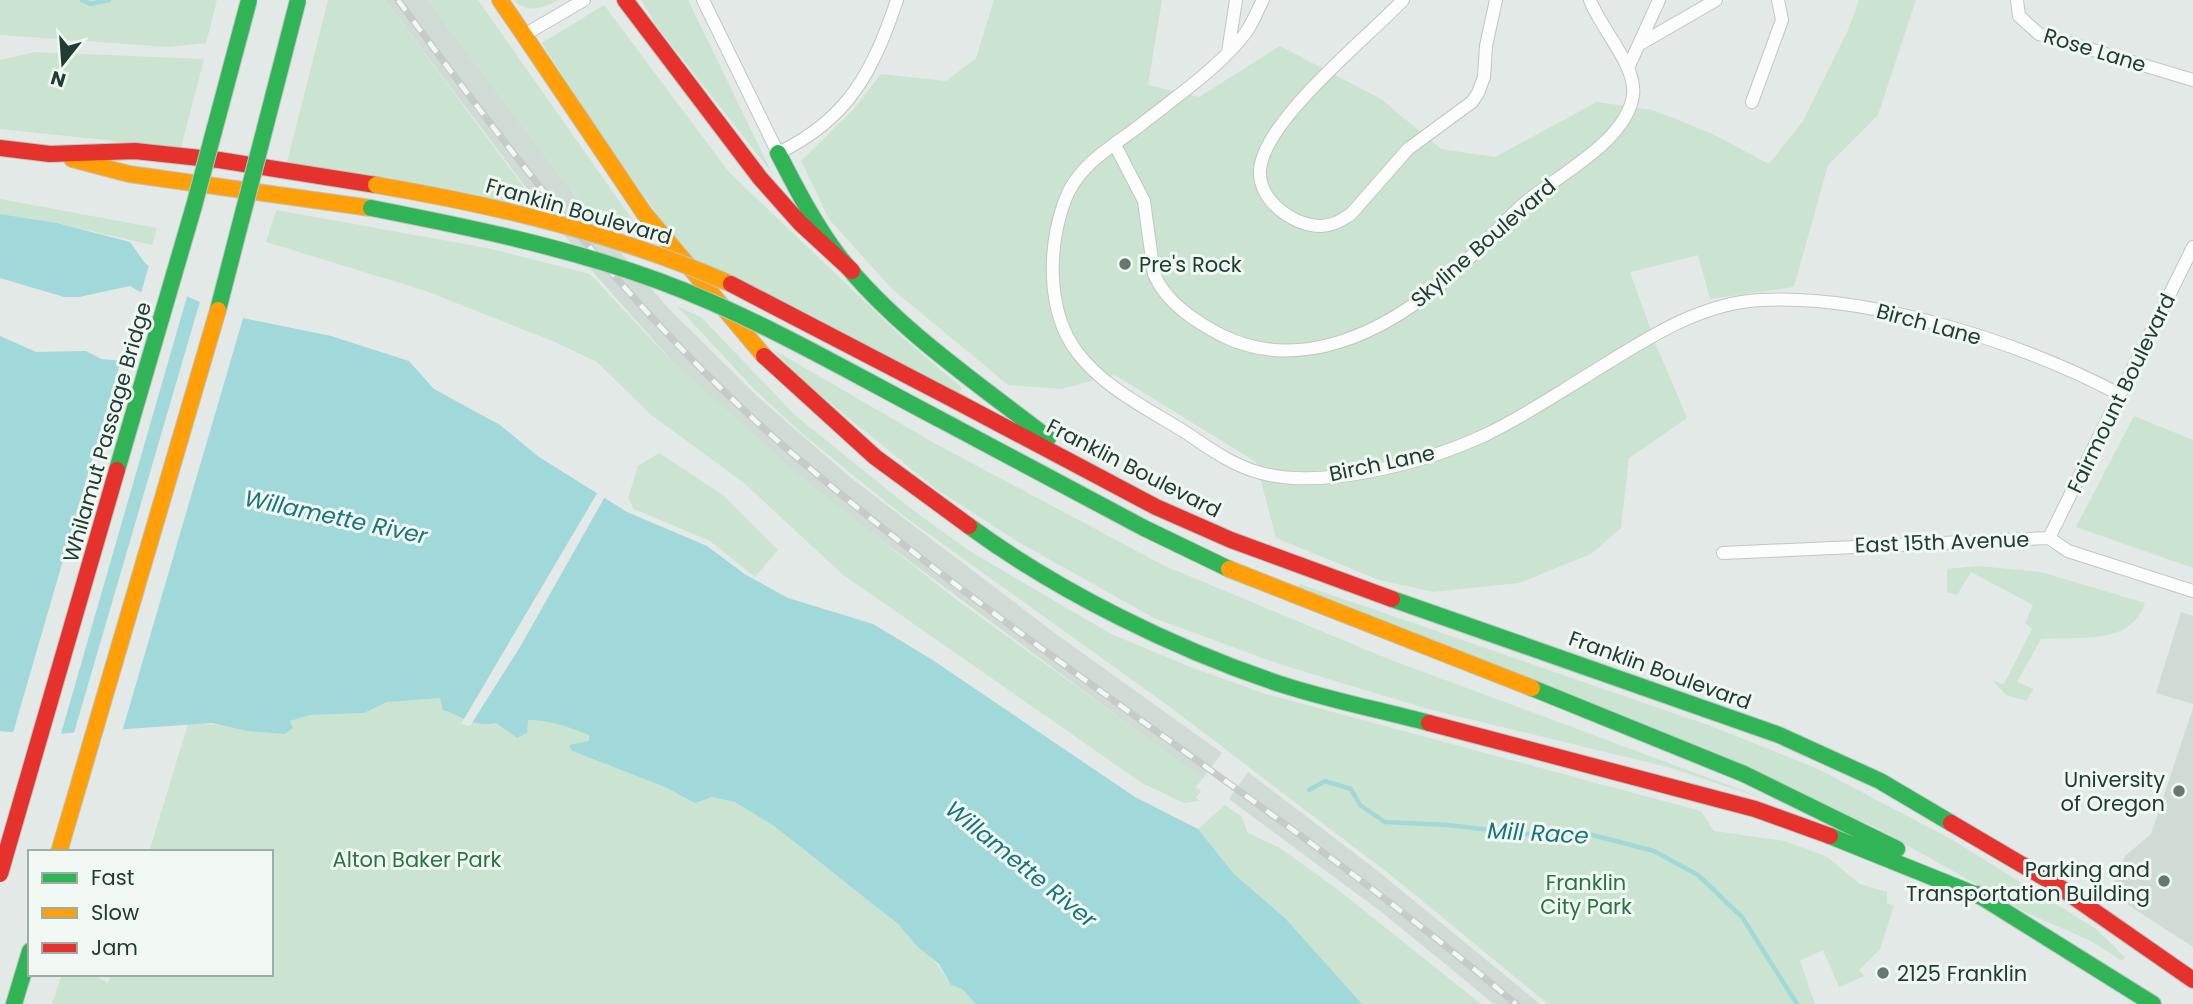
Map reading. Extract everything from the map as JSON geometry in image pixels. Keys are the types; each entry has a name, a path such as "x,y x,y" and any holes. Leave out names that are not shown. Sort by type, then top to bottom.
{"main road":[{"name":"Whilamut Passage Bridge","path":"0,874 194,206 249,0"},
{"path":"60,850 227,279 298,0"},
{"path":"500,0 644,213 771,364 875,457 998,547 1157,637 1281,684 1755,809 1842,840 1989,900"},
{"path":"628,4 760,178 800,223 951,360 1088,469"},
{"name":"Franklin Boulevard","path":"0,148 50,153 135,150 219,160 463,200 573,227 654,252 760,298 1156,507 1311,571 1754,726 1880,781 2055,884 2193,980"},
{"name":"Franklin Boulevard","path":"50,153 129,174 371,208 477,229 580,255 647,277 755,322 1151,531 1264,584 1762,780 1821,808 1989,900 2153,1004"},
{"path":"778,153 801,198 852,271"},
{"path":"14,1004 28,958"}],"street":[{"path":"524,35 584,0"},
{"path":"703,0 778,153 802,142 864,81 897,0"},
{"path":"1228,52 1236,0"},
{"name":"Birch Lane","path":"1263,0 1247,31 1228,52 1082,169 1064,205 1054,256 1054,288 1062,327 1082,359 1124,395 1223,457 1259,473 1307,477 1357,472 1448,449 1496,429 1644,340 1703,313 1736,303 1762,300 1838,303 1899,315 2024,352 2066,368 2119,394"},
{"path":"1402,0 1313,87 1264,156 1261,183 1266,195 1295,219 1321,226 1331,225 1351,214 1408,149 1472,102 1485,77 1486,46 1496,0"},
{"name":"Skyline Boulevard","path":"1115,145 1144,201 1149,217 1150,258 1158,285 1167,295 1199,323 1243,345 1284,351 1329,346 1370,331 1444,282 1526,202 1594,151 1617,128 1633,96 1628,68 1590,0"},
{"path":"1628,68 1659,0"},
{"path":"1640,44 1716,0"},
{"path":"1752,102 1782,20 1778,0"},
{"name":"Rose Lane","path":"2017,0 2019,16 2039,34 2193,80"},
{"name":"Fairmount Boulevard","path":"2049,538 2193,247"},
{"name":"East 15th Avenue","path":"1723,553 2049,538 2068,551 2193,591"}],"shaded area":[{"path":"385,0 427,0 598,226 669,309 759,398 851,478 1056,634 1222,753 1202,779 849,516 776,457 674,363 600,280 528,190"},
{"path":"2181,612 2193,616 2193,704 2156,693"},
{"name":"University of Oregon","path":"2193,708 2193,947 2119,899 2114,883 2125,856 2151,834"},
{"path":"1248,772 1379,872 1540,1004 1494,1004 1384,914 1229,799"}],"green space":[{"path":"0,0 217,0 206,43 169,47 0,35"},
{"path":"328,0 385,0 540,209 287,162"},
{"path":"427,0 478,0 646,239 600,226"},
{"path":"514,0 559,0 542,7 530,8 519,5"},
{"path":"641,0 688,0 772,173 656,25"},
{"path":"994,0 1162,0 1148,85 1199,97 1280,46 1381,99 1441,149 1495,157 1597,102 1653,110 1713,134 1769,164 1803,121 1848,30 1859,0 1916,0 1878,115 1828,165 1794,287 1710,299 1698,255 1630,272 1657,347 1687,418 1629,458 1621,528 1591,554 1519,583 1433,592 1379,580 1276,538 1256,462 1115,375 1061,389 1008,385 891,288 829,219 801,161 853,110 881,74 946,81 976,58"},
{"path":"604,5 729,172 902,337 962,388 957,396 687,256 601,135 542,43"},
{"path":"35,52 204,59 181,148 0,129 0,60"},
{"path":"0,199 157,228 152,245 57,223 0,214"},
{"path":"276,210 487,248 590,274 670,359 800,476 957,600 1203,778 1196,787 1201,791 1196,798 1200,801 1184,803 1142,783 842,574 744,483 650,414 597,362 555,342 423,290 266,242"},
{"name":"Franklin City Park","path":"677,306 701,317 796,416 910,508 971,552 1111,634 1193,668 1266,694 1701,811 1714,831 1784,841 1827,857 1860,884 1887,892 1887,903 1894,906 1880,949 1859,970 1864,976 1839,987 1823,950 1800,961 1815,1004 1548,1004 1392,876 1170,707 901,514 805,436 755,390"},
{"path":"774,350 936,444 1165,566 1386,658 1771,801 1667,767 1428,709 1279,664 1154,618 1020,543 936,489 801,379"},
{"path":"2134,416 2193,440 2193,568 2076,527"},
{"path":"659,453 723,495 778,550 755,577 710,541 634,509 628,498 638,466"},
{"path":"1977,566 2041,572 2145,603 2138,617 2116,632 2087,638 2041,639 2017,682 2034,689 2026,701 2006,695 1993,681 2004,684 2032,629 2025,623 2033,605 1971,572 1957,595 1947,592 1947,569"},
{"path":"1300,584 1711,726 1816,768 1951,839 2096,929 2125,957 2122,961 2089,940 2029,914 1873,826 1296,591"},
{"name":"Alton Baker Park","path":"440,698 465,718 473,722 496,723 517,738 528,720 581,731 589,734 589,742 576,744 572,751 683,795 718,798 737,803 780,830 909,934 951,985 962,989 976,1004 52,1004 61,976 96,976 108,983 110,976 273,976 273,850 150,850 188,724 224,725 285,734 289,721 310,715 364,713 387,702"},
{"path":"1225,805 1242,817 1248,833 1280,848 1337,889 1481,1004 1362,1004 1285,918 1234,874 1198,829"}],"water":[{"name":"Willamette River","path":"0,214 57,223 130,242 145,263 178,292 228,315 331,336 409,361 434,389 500,425 539,457 627,512 707,546 746,575 788,598 873,624 931,659 1135,797 1198,829 1234,874 1285,918 1362,1004 976,1004 962,989 951,985 939,964 918,947 898,924 774,826 735,802 712,797 695,803 665,787 572,751 569,745 589,741 589,735 574,729 528,720 527,733 517,738 496,723 475,723 443,710 440,698 387,702 364,713 310,715 290,721 293,728 285,734 248,731 212,723 42,735 0,731 0,336 36,352 86,351 101,359 134,362 152,344 166,307 130,286 79,297 64,297 0,278"}],"pier":[{"path":"150,262 188,293 60,737 12,736 122,357 132,358 149,342 162,308 140,296"},
{"path":"201,298 244,315 122,732 73,736"},
{"path":"599,490 606,495 520,647 470,726 461,724"}],"waterway":[{"path":"82,0 90,4 109,0"},
{"name":"Mill Race","path":"1309,790 1325,781 1351,789 1360,805 1385,822 1447,825 1526,834 1581,832 1654,851 1698,875 1742,917 1797,1004"}],"railway":[{"path":"398,0 576,232 673,340 779,442 959,587 1334,860 1516,1004"}],"traffic: fast":[{"path":"117,470 194,206 249,0"},
{"path":"218,310 298,0"},
{"path":"778,153 821,230 860,281 910,330 1048,438"},
{"path":"371,208 553,248 659,281 769,329 945,422"},
{"path":"945,422 1144,528 1229,569"},
{"path":"969,526 1079,596 1200,654 1298,690 1429,723"},
{"path":"1392,599 1779,735 1880,781 1951,823"},
{"path":"1532,688 1744,774 1897,849"},
{"path":"1830,836 1989,900"},
{"path":"1977,894 2153,1004"},
{"path":"14,1004 28,958"}],"traffic: slow":[{"path":"500,0 524,35"},
{"path":"524,35 644,213 764,356"},
{"path":"72,159 129,174 371,208"},
{"path":"376,185 512,212 601,236 645,250 731,284"},
{"path":"60,850 218,310"},
{"path":"1229,569 1532,688"}],"traffic: jam":[{"path":"625,0 760,178 800,223 852,271"},
{"path":"0,148 50,154 135,151 219,160 376,185"},
{"path":"731,284 956,401"},
{"path":"764,356 875,457 969,526"},
{"path":"956,401 1156,507 1231,540 1392,599"},
{"path":"0,874 117,470"},
{"path":"1429,723 1755,809 1830,836"},
{"path":"1951,823 2055,884 2193,980"}],"place":[{"name":"Pre's Rock","path":"1125,264"},
{"name":"University of Oregon","path":"2179,791"},
{"name":"Parking and Transportation Building","path":"2164,881"},
{"name":"2125 Franklin","path":"1883,973"}]}
